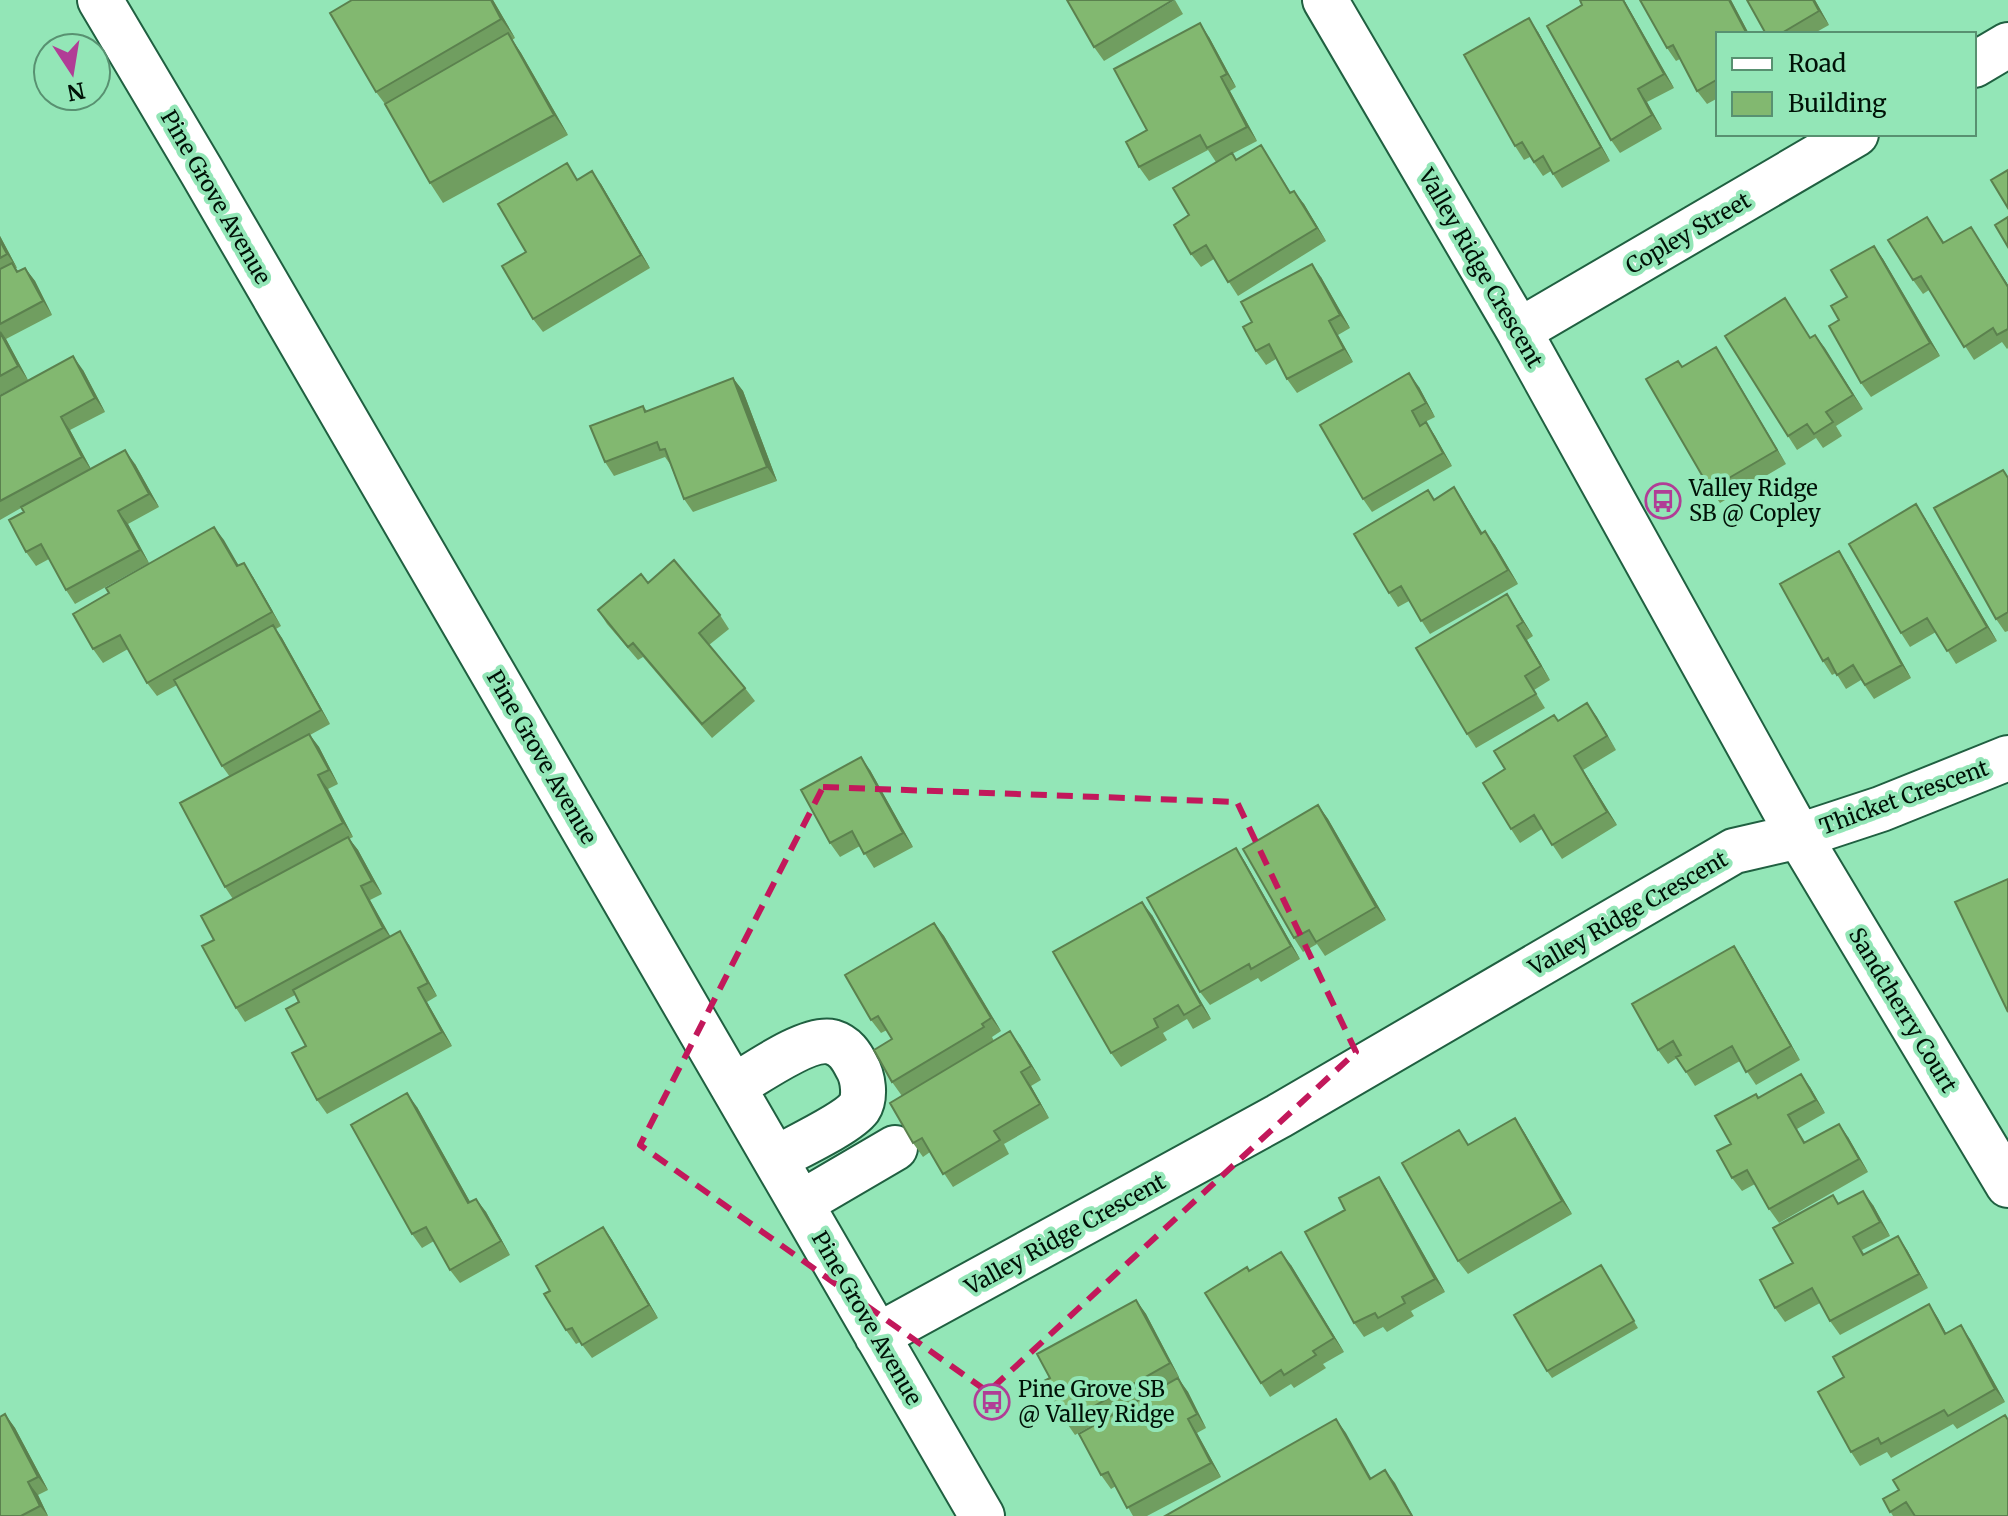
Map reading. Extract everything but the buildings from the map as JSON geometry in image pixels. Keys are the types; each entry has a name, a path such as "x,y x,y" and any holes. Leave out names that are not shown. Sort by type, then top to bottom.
{"street":[{"name":"Pine Grove Avenue","path":"100,0 982,1516"},
{"name":"Valley Ridge Crescent","path":"877,1336 1279,1116 1734,851 1799,836 1519,331 1325,0"},
{"path":"1976,64 2008,45"},
{"name":"Copley Street","path":"1519,331 1853,136"},
{"name":"Thicket Crescent","path":"1799,836 1881,809 2008,758"},
{"name":"Sandcherry Court","path":"1799,836 2008,1185"},
{"path":"733,1087 798,1049 820,1040 834,1042 848,1051 860,1072 863,1091 859,1107 840,1123 775,1159"},
{"path":"801,1203 895,1148"}],"highlighted area":[{"path":"823,787 1237,802 1356,1052 988,1392 640,1145"}],"place":[{"name":"Valley Ridge SB @ Copley","path":"1663,501"},
{"name":"Pine Grove SB @ Valley Ridge","path":"992,1402"}]}
